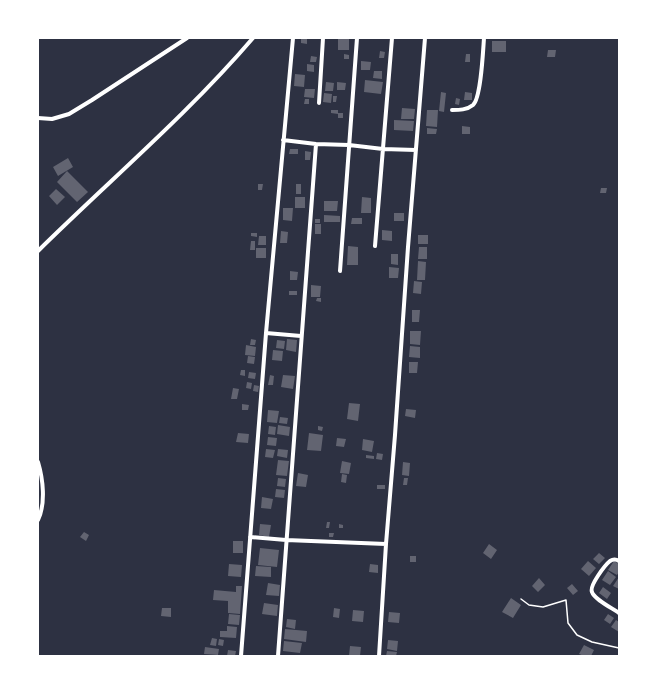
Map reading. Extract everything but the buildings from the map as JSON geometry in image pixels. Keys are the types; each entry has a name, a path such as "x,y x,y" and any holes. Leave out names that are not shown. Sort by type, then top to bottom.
{"street":[{"path":"38,118 52,119 68,114 187,38"},
{"path":"38,251 187,108 253,38"},
{"path":"241,656 266,333 293,38"},
{"path":"318,103 323,38"},
{"path":"340,272 357,38"},
{"path":"375,246 392,38"},
{"path":"379,656 407,254 425,38"},
{"path":"452,110 469,108 474,104 478,97 484,38"},
{"path":"283,140 316,144 416,150"},
{"path":"278,656 316,144"},
{"path":"266,333 301,336"},
{"path":"38,462 42,476 43,497 38,520"},
{"path":"250,537 386,544"},
{"path":"619,560 612,560 606,565 591,589 596,598 619,612"}],"path":[{"path":"521,599 528,605 543,607 566,600 568,623 577,635 592,642 619,648"}]}
